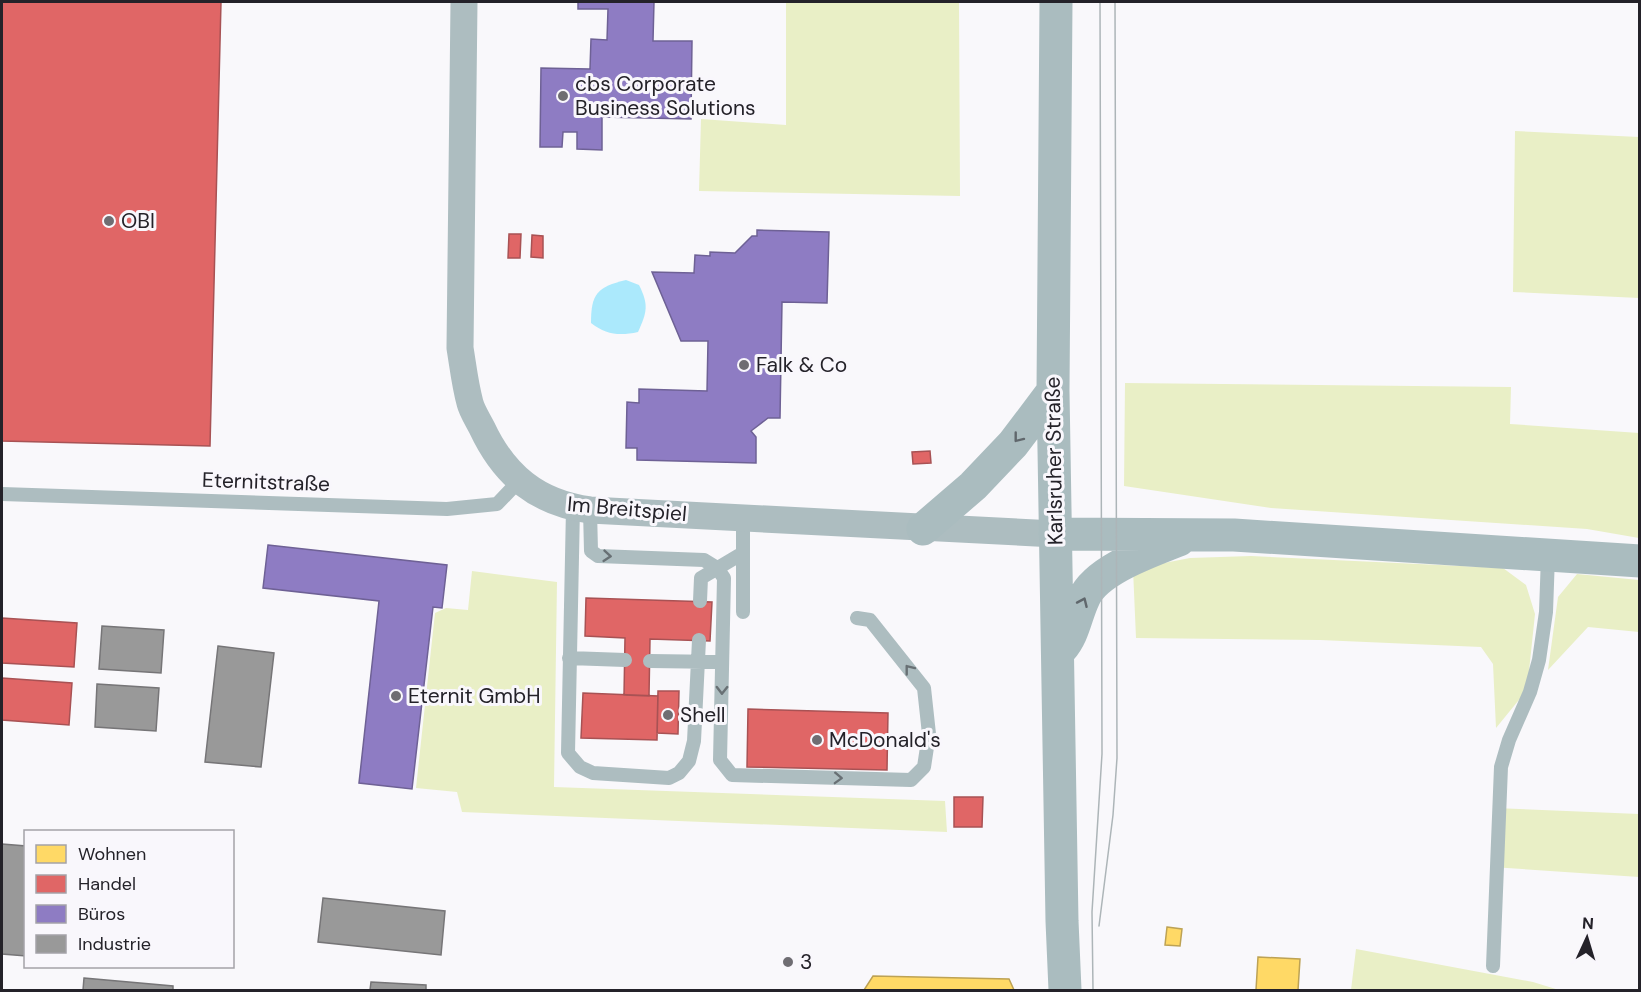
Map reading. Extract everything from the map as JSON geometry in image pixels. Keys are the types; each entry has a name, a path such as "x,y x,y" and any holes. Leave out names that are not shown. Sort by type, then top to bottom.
{"main road":[{"name":"Karlsruher Straße","path":"1056,2 1053,391 1065,990"},
{"path":"923,529 973,486 1006,451 1053,391"},
{"path":"1055,534 1234,535 1640,561"},
{"path":"1057,654 1067,643 1084,597 1091,586 1141,556 1192,534"}],"street":[{"name":"Im Breitspiel","path":"464,2 460,348 470,404 492,450 519,481 552,501 581,509 923,529 1055,534"}],"lane":[{"name":"Eternitstraße","path":"2,494 447,509 497,504 519,481"},
{"path":"581,509 591,551 598,556 704,560 717,568 724,578 720,760 732,775 911,780 924,768 929,734 924,688 870,620 857,618"},
{"path":"581,509 573,573 568,753 580,767 593,773 669,778 679,773 689,761 694,741 699,640"},
{"path":"743,518 743,612"},
{"path":"700,601 701,578 743,553"},
{"path":"1493,966 1501,767 1509,740 1530,692 1539,660 1546,612 1548,556"},
{"path":"569,658 625,660"},
{"path":"650,661 722,662"}],"green space":[{"path":"786,2 959,2 960,196 699,191 701,119 786,125"},
{"path":"1515,131 1639,137 1639,298 1513,292"},
{"path":"1125,383 1511,387 1510,424 1639,433 1639,538 1587,529 1271,508 1124,486"},
{"path":"1251,556 1503,568 1526,585 1535,614 1527,690 1496,728 1493,664 1481,647 1320,640 1136,638 1133,569 1190,558"},
{"path":"472,571 557,582 554,787 945,801 947,832 462,812 457,792 416,788 435,613 446,608 468,610"},
{"path":"1577,574 1639,580 1639,632 1588,627 1548,670 1558,597"},
{"path":"1494,808 1639,814 1639,877 1492,867"},
{"path":"1356,949 1533,982 1559,990 1351,990"}],"water":[{"path":"626,280 639,285 644,298 645,314 638,332 613,334 591,323 592,305 594,298 602,289"}],"building: Wohnen":[{"path":"1167,927 1182,929 1180,946 1165,945"},
{"path":"1258,957 1300,959 1298,990 1256,990"},
{"path":"873,976 1009,979 1014,990 864,990"}],"building: Handel":[{"name":"OBI","path":"2,2 221,2 210,446 2,441"},
{"path":"509,234 521,234 520,258 508,258"},
{"path":"532,235 543,236 543,258 531,257"},
{"path":"930,451 931,463 913,464 912,452"},
{"path":"586,598 712,602 710,641 650,639 649,696 624,695 625,638 585,636"},
{"path":"2,618 77,623 74,667 2,663"},
{"path":"2,678 72,683 69,725 2,720"},
{"name":"Shell","path":"658,691 679,691 678,734 657,733"},
{"path":"583,693 658,696 657,740 581,738"},
{"name":"McDonald's","path":"748,709 888,713 887,770 747,767"},
{"path":"954,797 983,797 982,827 954,827"}],"building: Büros":[{"path":"578,2 654,2 653,41 692,41 691,119 602,117 602,150 577,149 577,132 563,132 562,147 540,147 541,68 590,69 591,39 607,40 608,9 578,9"},
{"name":"Falk & Co","path":"757,230 829,232 827,303 782,302 780,418 768,418 751,431 756,437 756,463 637,460 637,448 626,448 627,402 639,403 639,389 707,391 708,341 681,341 652,272 694,273 695,255 710,256 710,252 735,253 752,236 757,236"},
{"name":"Eternit GmbH","path":"268,545 447,565 442,608 433,607 412,789 359,783 379,601 263,588"}],"building: Industrie":[{"path":"102,626 164,630 161,673 99,669"},
{"path":"218,646 274,653 261,767 205,762"},
{"path":"97,684 159,688 156,731 95,727"},
{"path":"2,844 24,846 24,956 2,954"},
{"path":"323,898 445,911 441,955 318,942"},
{"path":"84,978 173,986 173,990 83,990"},
{"path":"371,982 426,985 426,990 370,990"}],"tram line":[{"path":"1093,990 1092,912 1102,754 1100,2"},
{"path":"1099,926 1113,815 1117,758 1115,2"}],"place":[{"name":"cbs Corporate Business Solutions","path":"563,96"},
{"name":"OBI","path":"109,221"},
{"name":"Falk & Co","path":"744,365"},
{"name":"Eternit GmbH","path":"396,696"},
{"name":"Shell","path":"668,715"},
{"name":"McDonald's","path":"817,740"},
{"name":"3","path":"788,962"}]}
